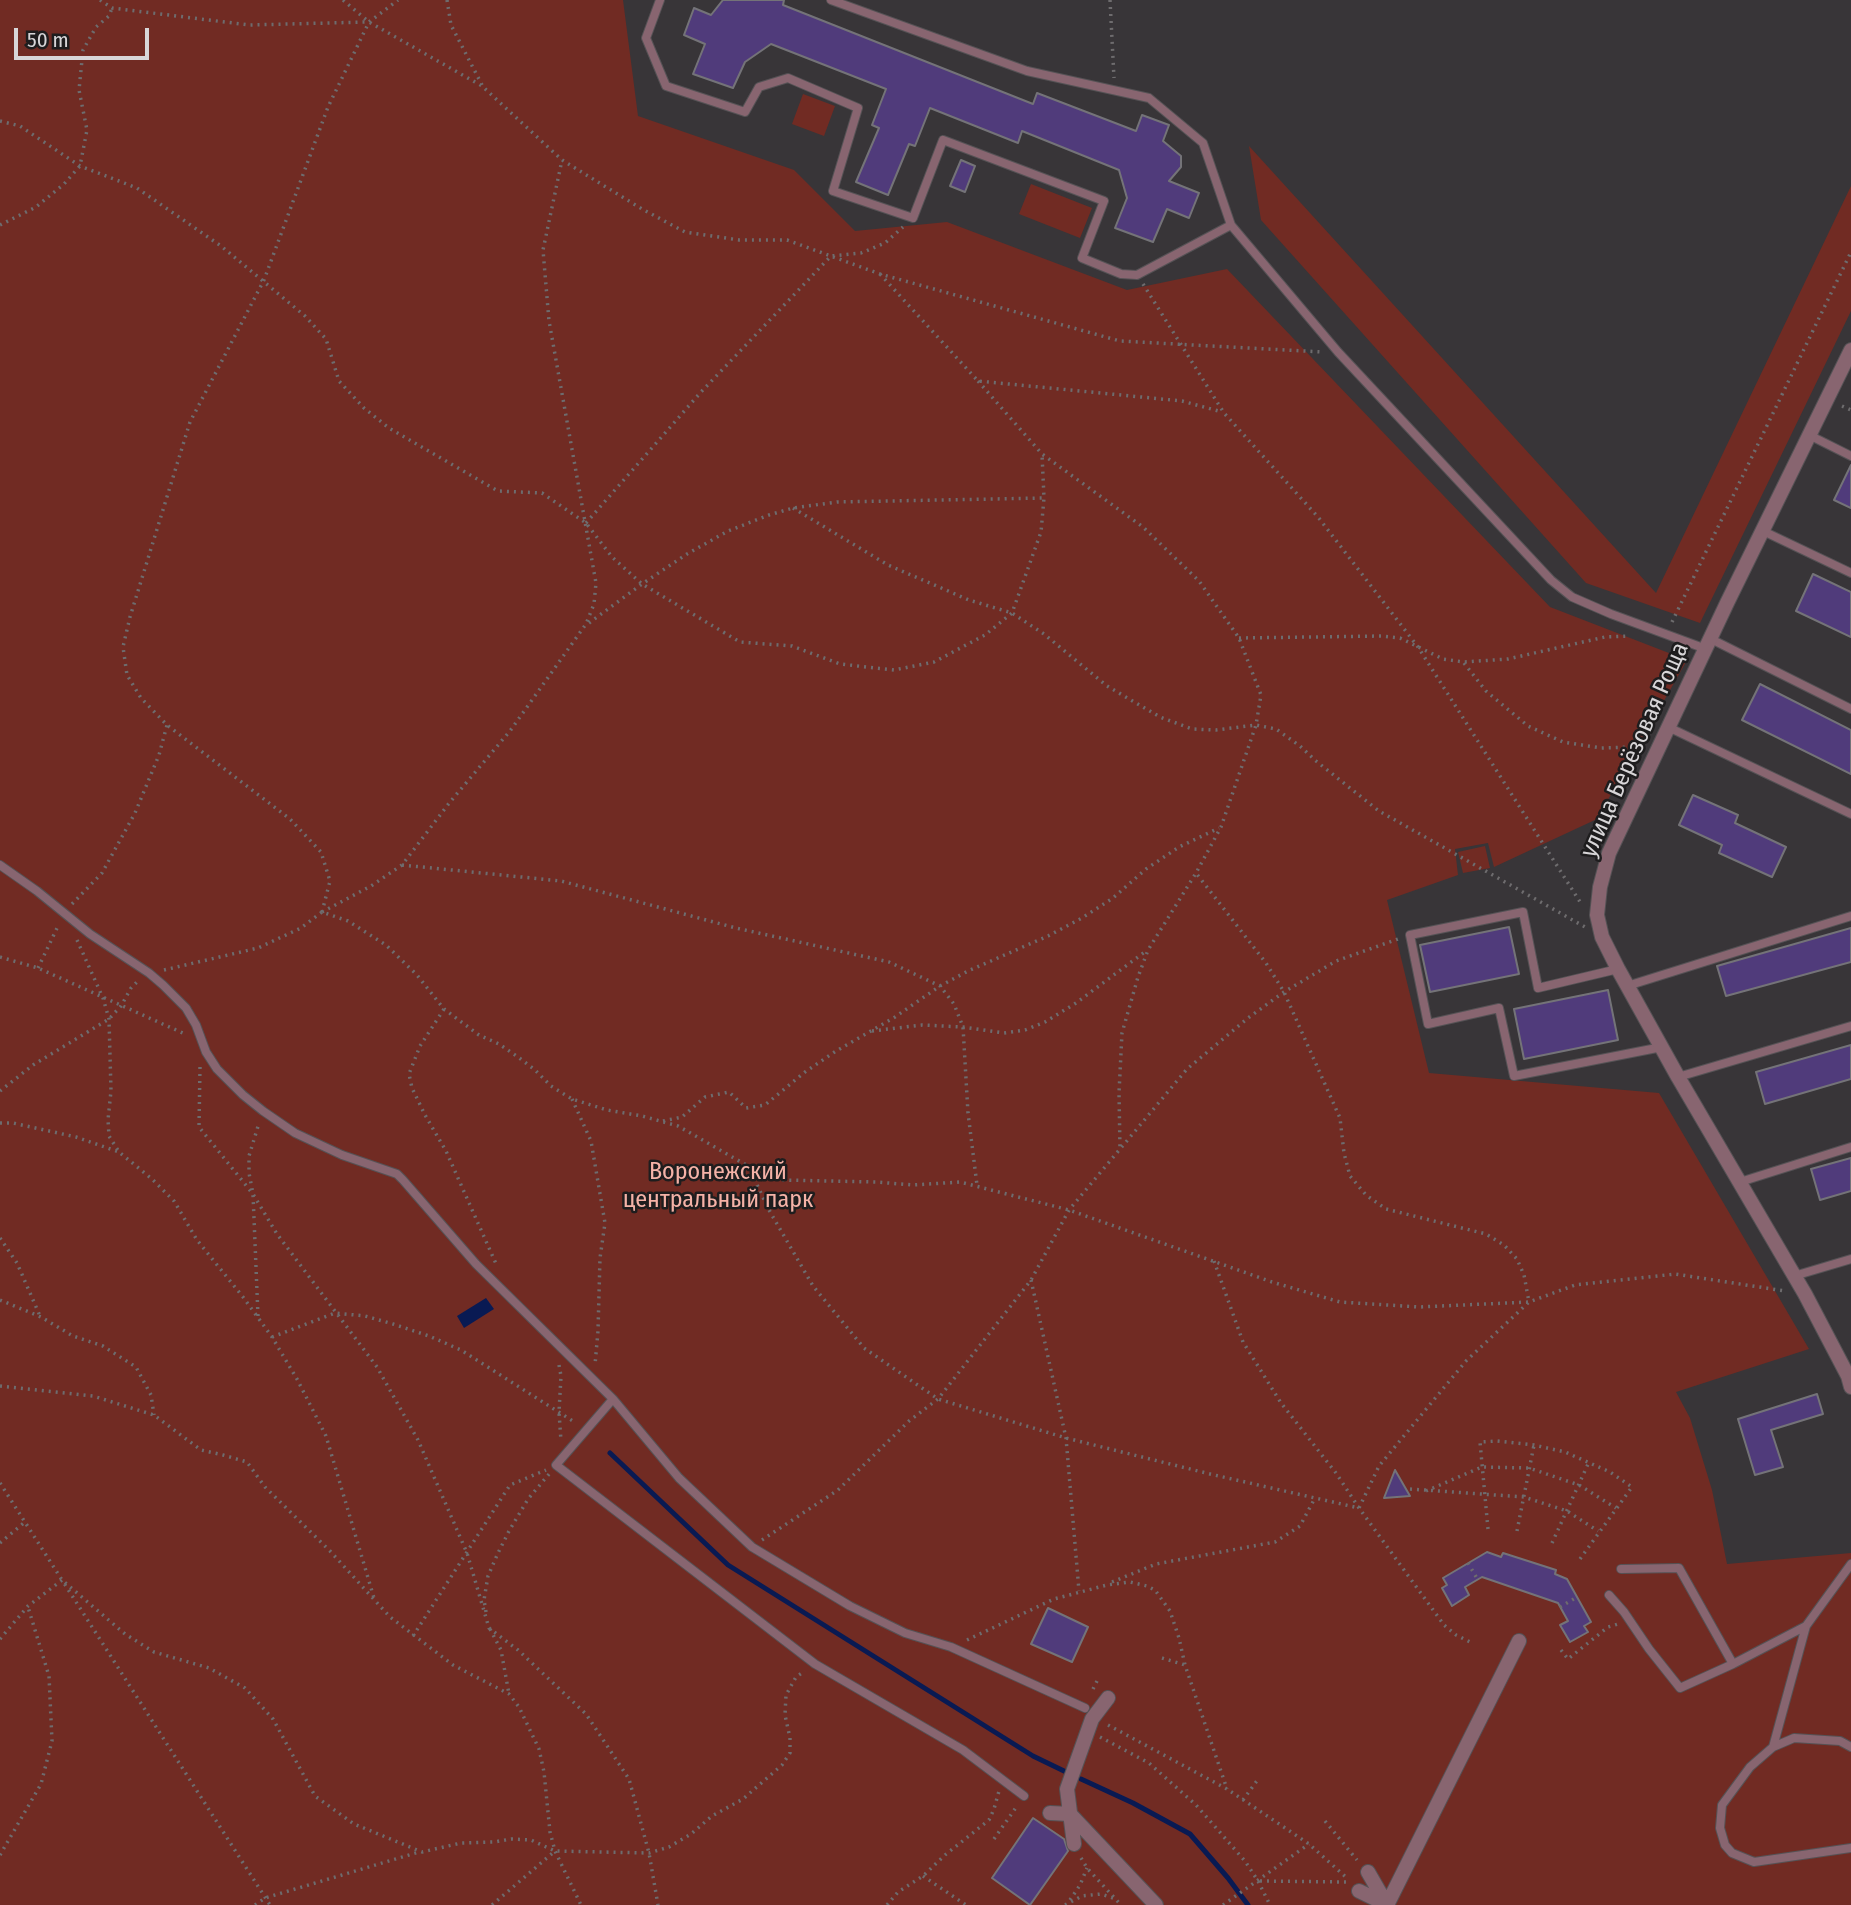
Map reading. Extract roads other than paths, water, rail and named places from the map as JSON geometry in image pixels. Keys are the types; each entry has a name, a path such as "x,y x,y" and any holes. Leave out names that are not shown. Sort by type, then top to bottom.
{"street":[{"name":"улица Берёзовая Роща","path":"1849,357 1609,853 1600,887 1597,915 1602,937 1627,986 1805,1294 1843,1366 1851,1387"},
{"path":"1387,1905 1519,1641"},
{"path":"1074,1844 1067,1788 1092,1720 1108,1698"},
{"path":"1053,1819 1070,1814"},
{"path":"1070,1814 1156,1905"},
{"path":"1368,1872 1387,1905"},
{"path":"1359,1891 1387,1905"}],"lane":[{"path":"660,0 646,38 666,86 745,112 759,87 788,78 858,108 833,191 913,218 943,140 1104,201 1082,258 1121,274 1137,275 1231,225"},
{"path":"831,0 1027,71 1149,98 1203,143 1231,225 1338,352 1551,580 1572,597 1611,614 1666,634 1708,644 1851,709"},
{"path":"1810,435 1851,456"},
{"path":"1763,531 1851,573"},
{"path":"1668,727 1851,814"},
{"path":"0,865 163,985 186,1008 217,1069 263,1111 295,1133 342,1155 397,1174 476,1264 612,1399 679,1478 752,1547 850,1606 905,1633 951,1647 1092,1720"},
{"path":"1618,969 1538,988 1523,912 1410,934 1428,1024 1499,1008 1514,1076 1662,1047"},
{"path":"1627,986 1851,916"},
{"path":"1678,1077 1851,1026"},
{"path":"1740,1182 1851,1147"},
{"path":"1794,1276 1851,1259"},
{"path":"612,1399 556,1465 815,1664 962,1750 1024,1796"},
{"path":"1773,1747 1806,1626 1851,1564"},
{"path":"1621,1569 1679,1568 1732,1664"},
{"path":"1609,1595 1680,1688 1806,1626"},
{"path":"1851,1746 1840,1741 1794,1738 1773,1747 1750,1766 1722,1805 1720,1828 1725,1845 1732,1853 1754,1862 1851,1848"}],"waterway":[{"path":"610,1453 728,1565 1033,1756 1064,1771"},
{"path":"1081,1779 1190,1834 1248,1905"}],"park label":[{"name":"Воронежский центральный парк","path":"718,1186"}]}
